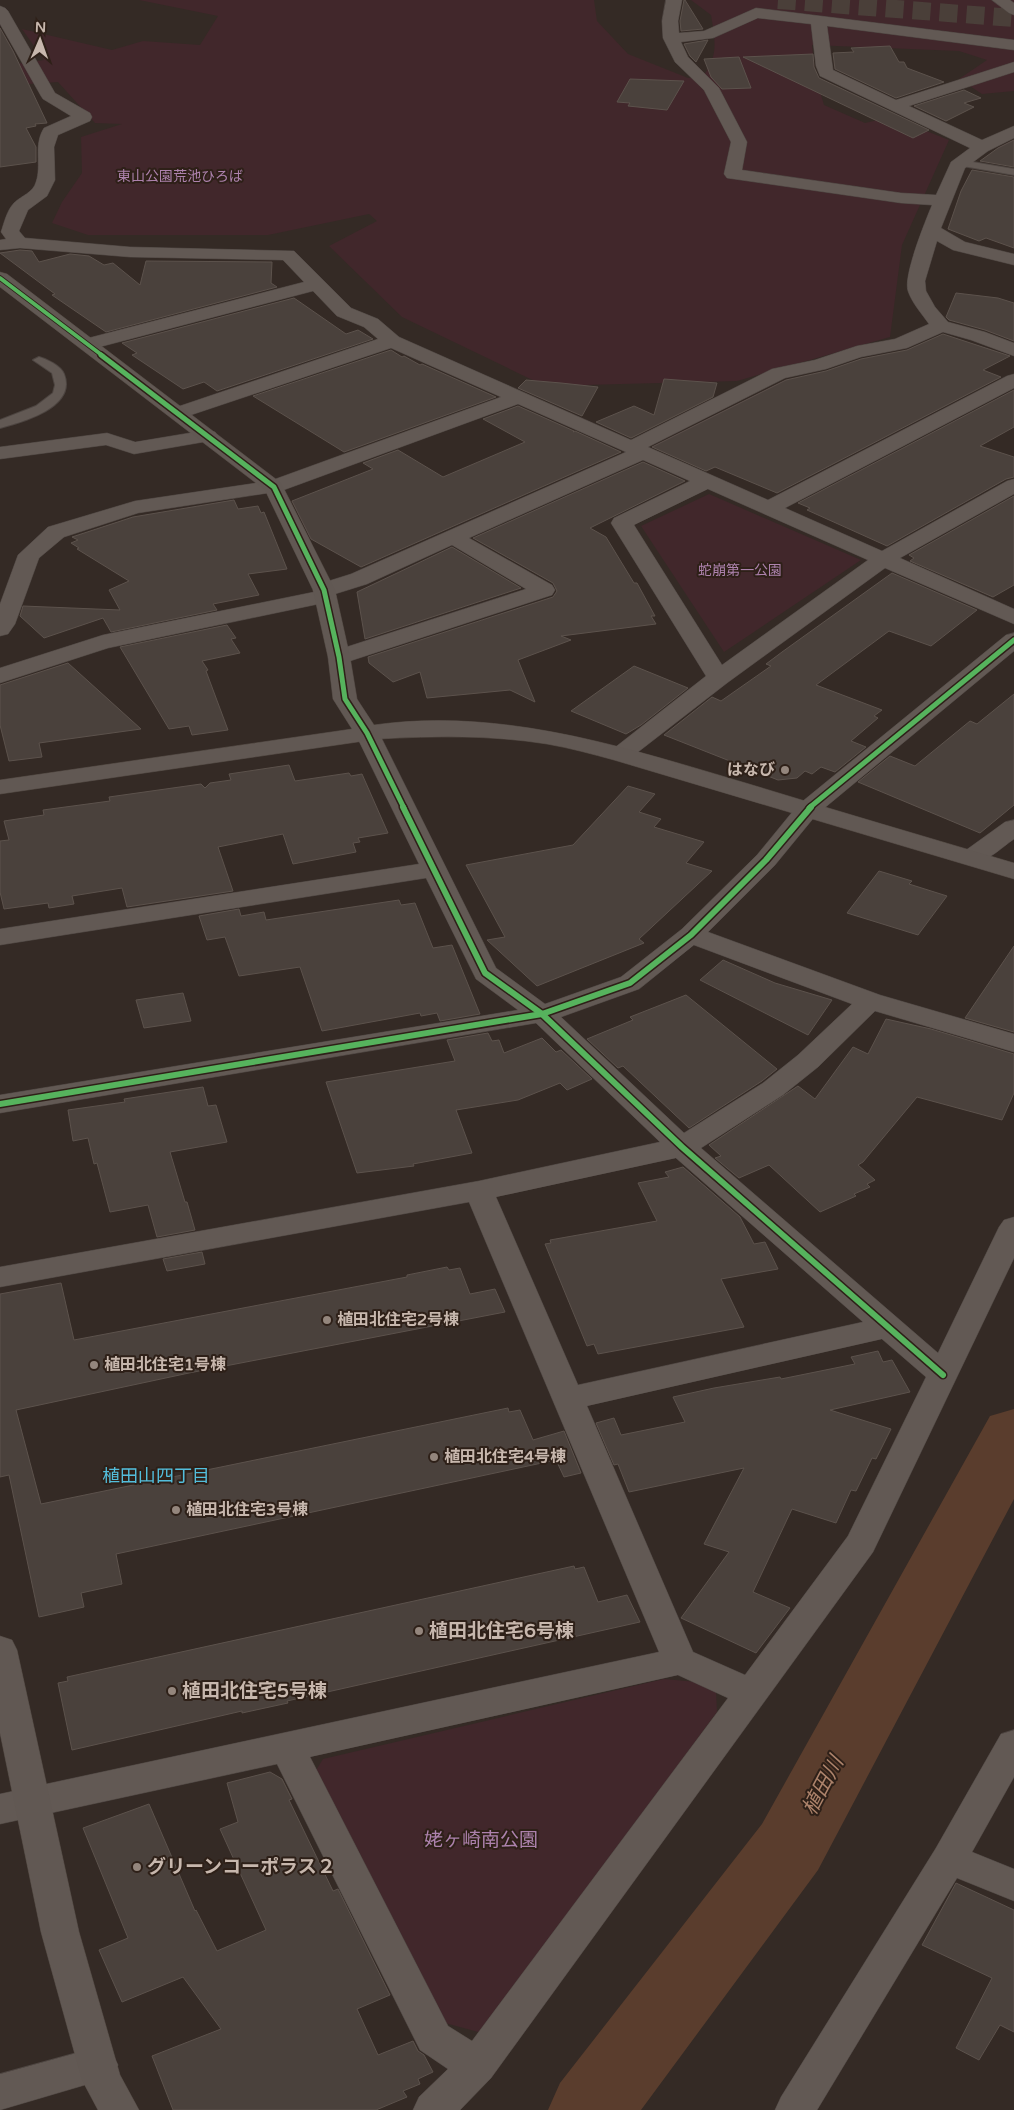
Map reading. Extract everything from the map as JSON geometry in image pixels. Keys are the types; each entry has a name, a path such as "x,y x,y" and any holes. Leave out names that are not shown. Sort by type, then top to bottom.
{"street":[{"path":"5,0 0,10 49,96 84,117 50,132 46,147 46,180 41,192 20,207 10,232 20,243"},
{"path":"674,0 670,21 671,38 681,60 711,88 739,142 733,174 901,198 944,201"},
{"path":"1000,0 1014,10"},
{"path":"671,38 707,35 756,13 1014,45"},
{"path":"818,20 823,34 826,73 982,147"},
{"path":"0,45 18,43"},
{"path":"896,105 1014,67"},
{"path":"1014,130 982,147 957,166 931,230 916,281 917,291 941,326 978,336 1014,350"},
{"path":"931,230 959,246 1014,260"},
{"path":"0,245 20,243 130,252 288,255 344,312 371,323 392,341 1014,617"},
{"path":"994,256 1014,248"},
{"path":"0,278 274,486 325,593 339,657 345,699 367,733 485,973 542,1014 682,1147 943,1375"},
{"path":"88,344 317,284"},
{"path":"0,676 103,642 325,593 453,537 638,450 779,374 819,365 857,352 900,344 941,326"},
{"path":"178,413 392,341"},
{"path":"768,508 1014,380"},
{"path":"0,629 4,624 29,555 56,532 135,507 274,486 519,397"},
{"path":"0,453 107,439 134,448 208,436"},
{"path":"707,481 622,524 719,678"},
{"path":"621,754 719,678 883,558 1014,485"},
{"path":"339,657 544,590 453,537"},
{"path":"0,1104 542,1014 630,983 691,935 766,860 806,810 1014,640"},
{"path":"0,787 367,733 426,729 490,730 548,737 621,754 1014,871"},
{"path":"971,858 1014,827"},
{"path":"0,937 434,869"},
{"path":"691,935 870,1001 1014,1043"},
{"path":"0,1277 479,1191 682,1147 774,1089 808,1060 870,1001"},
{"path":"479,1191 680,1661"},
{"path":"433,2110 477,2066 752,1693 860,1542 1014,1227"},
{"path":"568,1398 887,1327"},
{"path":"0,1650 16,1805 60,1932 102,2080 119,2110"},
{"path":"16,1805 287,1748 680,1661 752,1693"},
{"path":"795,2110 949,1858 1014,1744"},
{"path":"287,1748 434,2038 477,2066"},
{"path":"949,1858 1014,1884"},
{"path":"0,2092 98,2065"}],"lane":[{"path":"961,163 1014,172"},
{"path":"0,424 46,405 58,394 61,383 57,371 39,360"}],"green space":[{"name":"東山公園荒池ひろば","path":"139,0 594,0 597,21 628,54 688,78 703,76 714,54 714,32 711,15 691,0 1014,0 1014,91 982,94 959,79 987,60 959,51 812,45 815,75 824,105 865,123 891,117 949,140 902,245 890,337 737,381 545,386 402,317 329,246 377,221 369,214 268,235 88,235 52,223 62,202 82,173 81,137 122,124 95,123 58,82 0,86 0,66 44,60 22,29 112,50 143,41 200,45 218,16"},
{"name":"蛇崩第一公園","path":"709,494 861,560 724,652 641,526"},
{"name":"姥ヶ崎南公園","path":"664,1679 697,1682 716,1691 717,1712 482,2033 445,2023 315,1772 323,1759"}],"building":[{"path":"684,0 703,29 681,31 680,21"},
{"path":"0,28 47,123 35,124 36,126 26,128 36,147 36,162 0,167"},
{"path":"708,40 696,62 690,56 684,44"},
{"path":"890,46 899,62 904,62 907,68 944,82 896,98 835,69 833,53 854,52 851,48"},
{"path":"813,54 814,67 819,78 929,130 913,138 743,57"},
{"path":"739,57 751,88 722,89 711,77 704,59"},
{"path":"630,79 684,81 667,110 628,106 630,103 617,102"},
{"path":"964,90 981,98 964,103 974,107 946,121 914,106"},
{"path":"1014,140 1014,167 980,161 998,148"},
{"path":"972,170 1014,177 1014,248 986,238 979,241 948,229 961,191"},
{"path":"20,250 32,251 39,262 70,254 89,256 104,265 113,263 140,285 146,261 272,262 271,283 277,287 106,332 52,295 55,294 0,253"},
{"path":"956,293 998,298 1014,303 1014,341 985,330 949,320 946,317"},
{"path":"294,298 346,334 358,330 373,339 217,391 204,382 183,389 132,355 137,353 122,343"},
{"path":"943,334 1010,356 983,370 1001,377 777,493 715,467 706,471 652,447 786,380 826,371 861,359 907,350"},
{"path":"391,350 402,357 404,356 420,365 422,364 496,397 344,452 253,396"},
{"path":"664,379 717,383 713,397 631,438 596,422 634,406 654,415"},
{"path":"526,380 598,387 582,416 518,388"},
{"path":"1014,390 1014,427 980,446 1014,457 1014,477 1006,479 887,546 807,510 810,508 798,503"},
{"path":"518,406 621,452 361,567 311,539 292,501 373,469 363,463 398,450 443,477 525,442 483,419"},
{"path":"643,462 685,481 590,528 606,537 634,583 637,583 655,616 651,616 656,624 561,636 571,640 518,660 535,702 510,690 427,698 420,672 393,682 369,663 368,657 553,597 557,591 553,583 473,538"},
{"path":"1014,496 1014,585 993,597 910,561 914,558 909,555"},
{"path":"234,500 238,509 258,506 261,513 264,512 287,569 248,574 259,595 213,604 217,610 111,632 103,618 44,638 20,616 23,606 120,610 109,590 129,581 77,549 79,548 71,543 78,540 72,537 133,517"},
{"path":"452,547 521,588 365,639 357,592"},
{"path":"892,573 977,610 931,646 889,631 816,685 882,710 874,716 878,718 851,741 866,747 835,772 821,767 812,774 805,771 797,778 778,780 664,735 712,697 721,701 771,666 766,664"},
{"path":"227,625 236,638 231,639 240,653 202,661 208,670 206,671 228,730 192,735 189,726 169,729 120,647"},
{"path":"68,663 141,729 39,743 42,757 9,761 0,725 0,685"},
{"path":"634,666 688,688 641,725 626,734 571,711"},
{"path":"1014,694 1014,805 980,833 858,782 890,756 915,766 970,721 977,724"},
{"path":"289,765 295,781 349,773 351,776 362,774 388,833 358,838 360,842 353,843 356,852 293,864 283,834 218,847 233,891 127,907 122,888 72,896 74,904 49,908 48,903 4,909 0,892 0,841 9,840 4,821 44,815 43,810 110,801 109,797 201,784 205,788 210,783 231,780 229,774"},
{"path":"628,786 655,794 639,812 661,819 654,827 704,842 686,863 712,871 639,939 644,943 537,986 487,940 505,937 466,865 573,845"},
{"path":"879,871 912,881 909,884 947,896 918,935 847,913"},
{"path":"399,900 401,905 415,903 433,948 452,945 480,1014 440,1021 437,1013 421,1016 420,1013 322,1031 300,967 239,976 225,937 207,940 199,916 239,909 241,916 264,912 266,920"},
{"path":"1014,946 1014,1032 965,1018"},
{"path":"723,960 775,983 832,1000 808,1035 700,980"},
{"path":"183,993 191,1021 144,1028 136,1000"},
{"path":"686,995 777,1069 762,1081 689,1128 623,1066 618,1068 587,1039 633,1020 630,1017"},
{"path":"886,1019 931,1029 1014,1054 1014,1093 1002,1120 917,1097 863,1162 858,1165 875,1180 867,1184 870,1187 854,1194 856,1196 820,1212 769,1165 739,1178 715,1158 721,1156 709,1145 798,1086 815,1099 853,1047 868,1054"},
{"path":"488,1033 492,1041 499,1040 504,1053 542,1038 556,1052 561,1050 592,1079 567,1090 560,1083 518,1100 456,1110 472,1153 413,1164 414,1166 357,1173 326,1082 455,1061 447,1040"},
{"path":"203,1087 208,1106 216,1105 227,1142 170,1152 195,1230 157,1237 148,1205 110,1212 97,1163 94,1164 88,1138 73,1141 68,1110 125,1102 124,1099"},
{"path":"683,1167 740,1217 754,1244 765,1242 778,1269 721,1279 744,1327 598,1354 594,1344 587,1346 545,1244 551,1243 550,1240 657,1221 638,1183 669,1177 665,1172"},
{"path":"202,1252 205,1264 167,1271 163,1259"},
{"path":"447,1267 449,1270 460,1268 470,1294 495,1289 505,1312 189,1373 16,1410 41,1504 508,1408 509,1412 520,1410 533,1440 564,1431 581,1473 564,1477 556,1460 116,1554 122,1584 81,1593 84,1607 39,1617 9,1475 0,1477 0,1294 61,1283 74,1340 407,1277 407,1275"},
{"path":"878,1351 883,1362 892,1360 910,1392 830,1410 891,1429 876,1459 872,1458 856,1491 851,1490 836,1523 792,1509 753,1592 790,1608 756,1653 681,1618 729,1552 704,1544 744,1468 629,1492 618,1464 614,1465 596,1423 614,1418 621,1435 685,1422 673,1397 780,1377 781,1379 855,1364 851,1357"},
{"path":"574,1566 575,1569 584,1567 598,1602 627,1595 640,1622 287,1701 288,1703 242,1713 242,1711 72,1750 58,1683 68,1681 67,1677"},
{"path":"270,1772 282,1779 292,1799 289,1800 333,1891 338,1889 390,1995 357,2009 378,2055 413,2041 418,2051 424,2055 433,2072 418,2079 420,2084 403,2091 407,2097 376,2110 173,2110 152,2056 221,2029 183,1977 122,2002 99,1950 128,1938 83,1828 149,1804 195,1911 217,1951 266,1930 220,1829 238,1822 227,1783"},
{"path":"956,1883 1014,1910 1014,2032 1000,2025 979,2060 956,2048 992,1978 922,1945"}],"waterway":[{"name":"植田川","path":"590,2110 790,1847 1014,1434"}],"tunnel":[{"path":"778,0 1014,18"}],"cycle path":[{"path":"0,278 274,487 324,590 339,657 345,699 367,733 485,973 542,1014 682,1147 943,1375"},
{"path":"0,1104 542,1014 630,983 691,935 766,860 807,810 1014,640"}],"place":[{"name":"はなび","path":"785,770"},
{"name":"植田北住宅2号棟","path":"327,1320"},
{"name":"植田北住宅1号棟","path":"94,1365"},
{"name":"植田北住宅4号棟","path":"434,1457"},
{"name":"植田北住宅3号棟","path":"176,1510"},
{"name":"植田北住宅6号棟","path":"419,1631"},
{"name":"植田北住宅5号棟","path":"172,1691"},
{"name":"グリーンコーポラス２","path":"137,1867"}],"district":[{"name":"植田山四丁目","path":"156,1476"}]}
